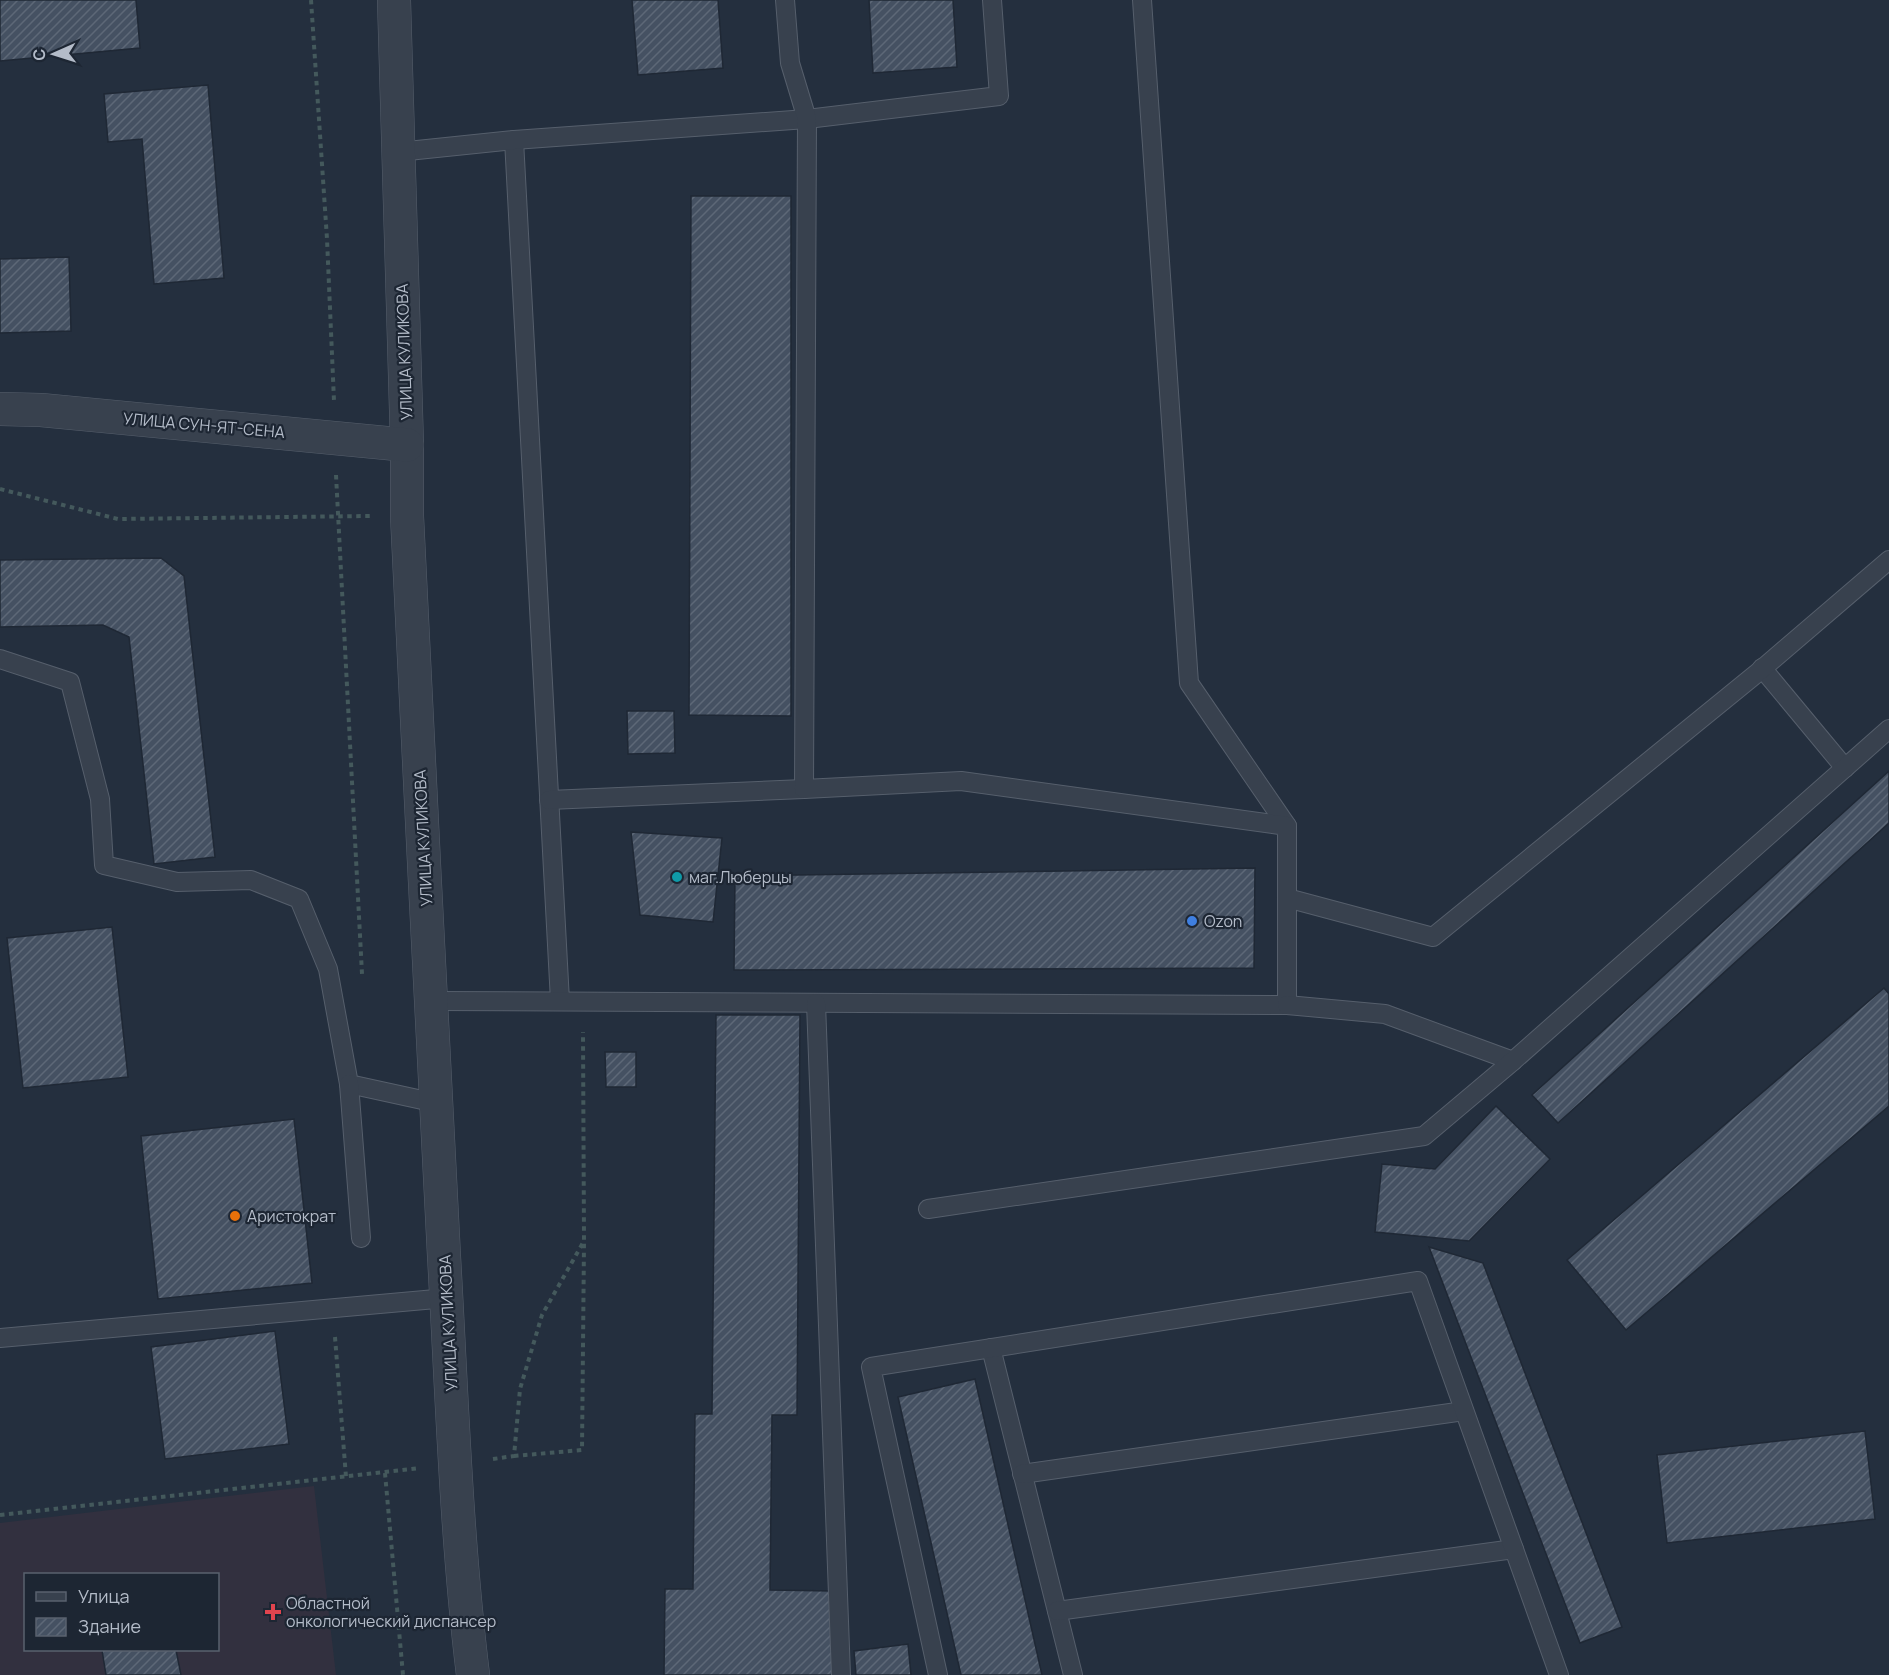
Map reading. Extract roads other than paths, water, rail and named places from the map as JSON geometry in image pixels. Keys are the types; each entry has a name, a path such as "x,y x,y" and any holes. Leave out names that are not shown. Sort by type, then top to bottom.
{"street":[{"name":"УЛИЦА КУЛИКОВА","path":"394,0 407,516 430,1000 456,1464 464,1602 473,1675"},
{"name":"УЛИЦА СУН-ЯТ-СЕНА","path":"0,409 41,410 407,445"}],"lane":[{"path":"785,0 790,63 807,119 804,789"},
{"path":"398,152 514,140 807,119 999,96 992,0"},
{"path":"1142,0 1189,683 1287,826 1287,1005"},
{"path":"514,140 560,1001"},
{"path":"1287,898 1433,938 1762,668 1889,560"},
{"path":"0,659 70,682 100,799 105,865 177,882 251,880 299,899 328,969 349,1084 361,1238"},
{"path":"1762,668 1845,768"},
{"path":"928,1209 1424,1136 1513,1061 1889,729"},
{"path":"549,800 961,781 1287,826"},
{"path":"430,1000 1287,1005 1385,1014 1513,1061"},
{"path":"816,1003 841,1675"},
{"path":"349,1084 436,1103"},
{"path":"938,1675 871,1367 1418,1281 1559,1675"},
{"path":"0,1338 447,1298"},
{"path":"991,1348 1072,1675"},
{"path":"1022,1473 1464,1411"},
{"path":"1057,1611 1514,1549"}],"place":[{"name":"маг.Люберцы","path":"677,877"},
{"name":"Ozon","path":"1192,921"},
{"name":"Аристократ","path":"235,1216"},
{"name":"Областной онкологический диспансер","path":"273,1612"}]}
